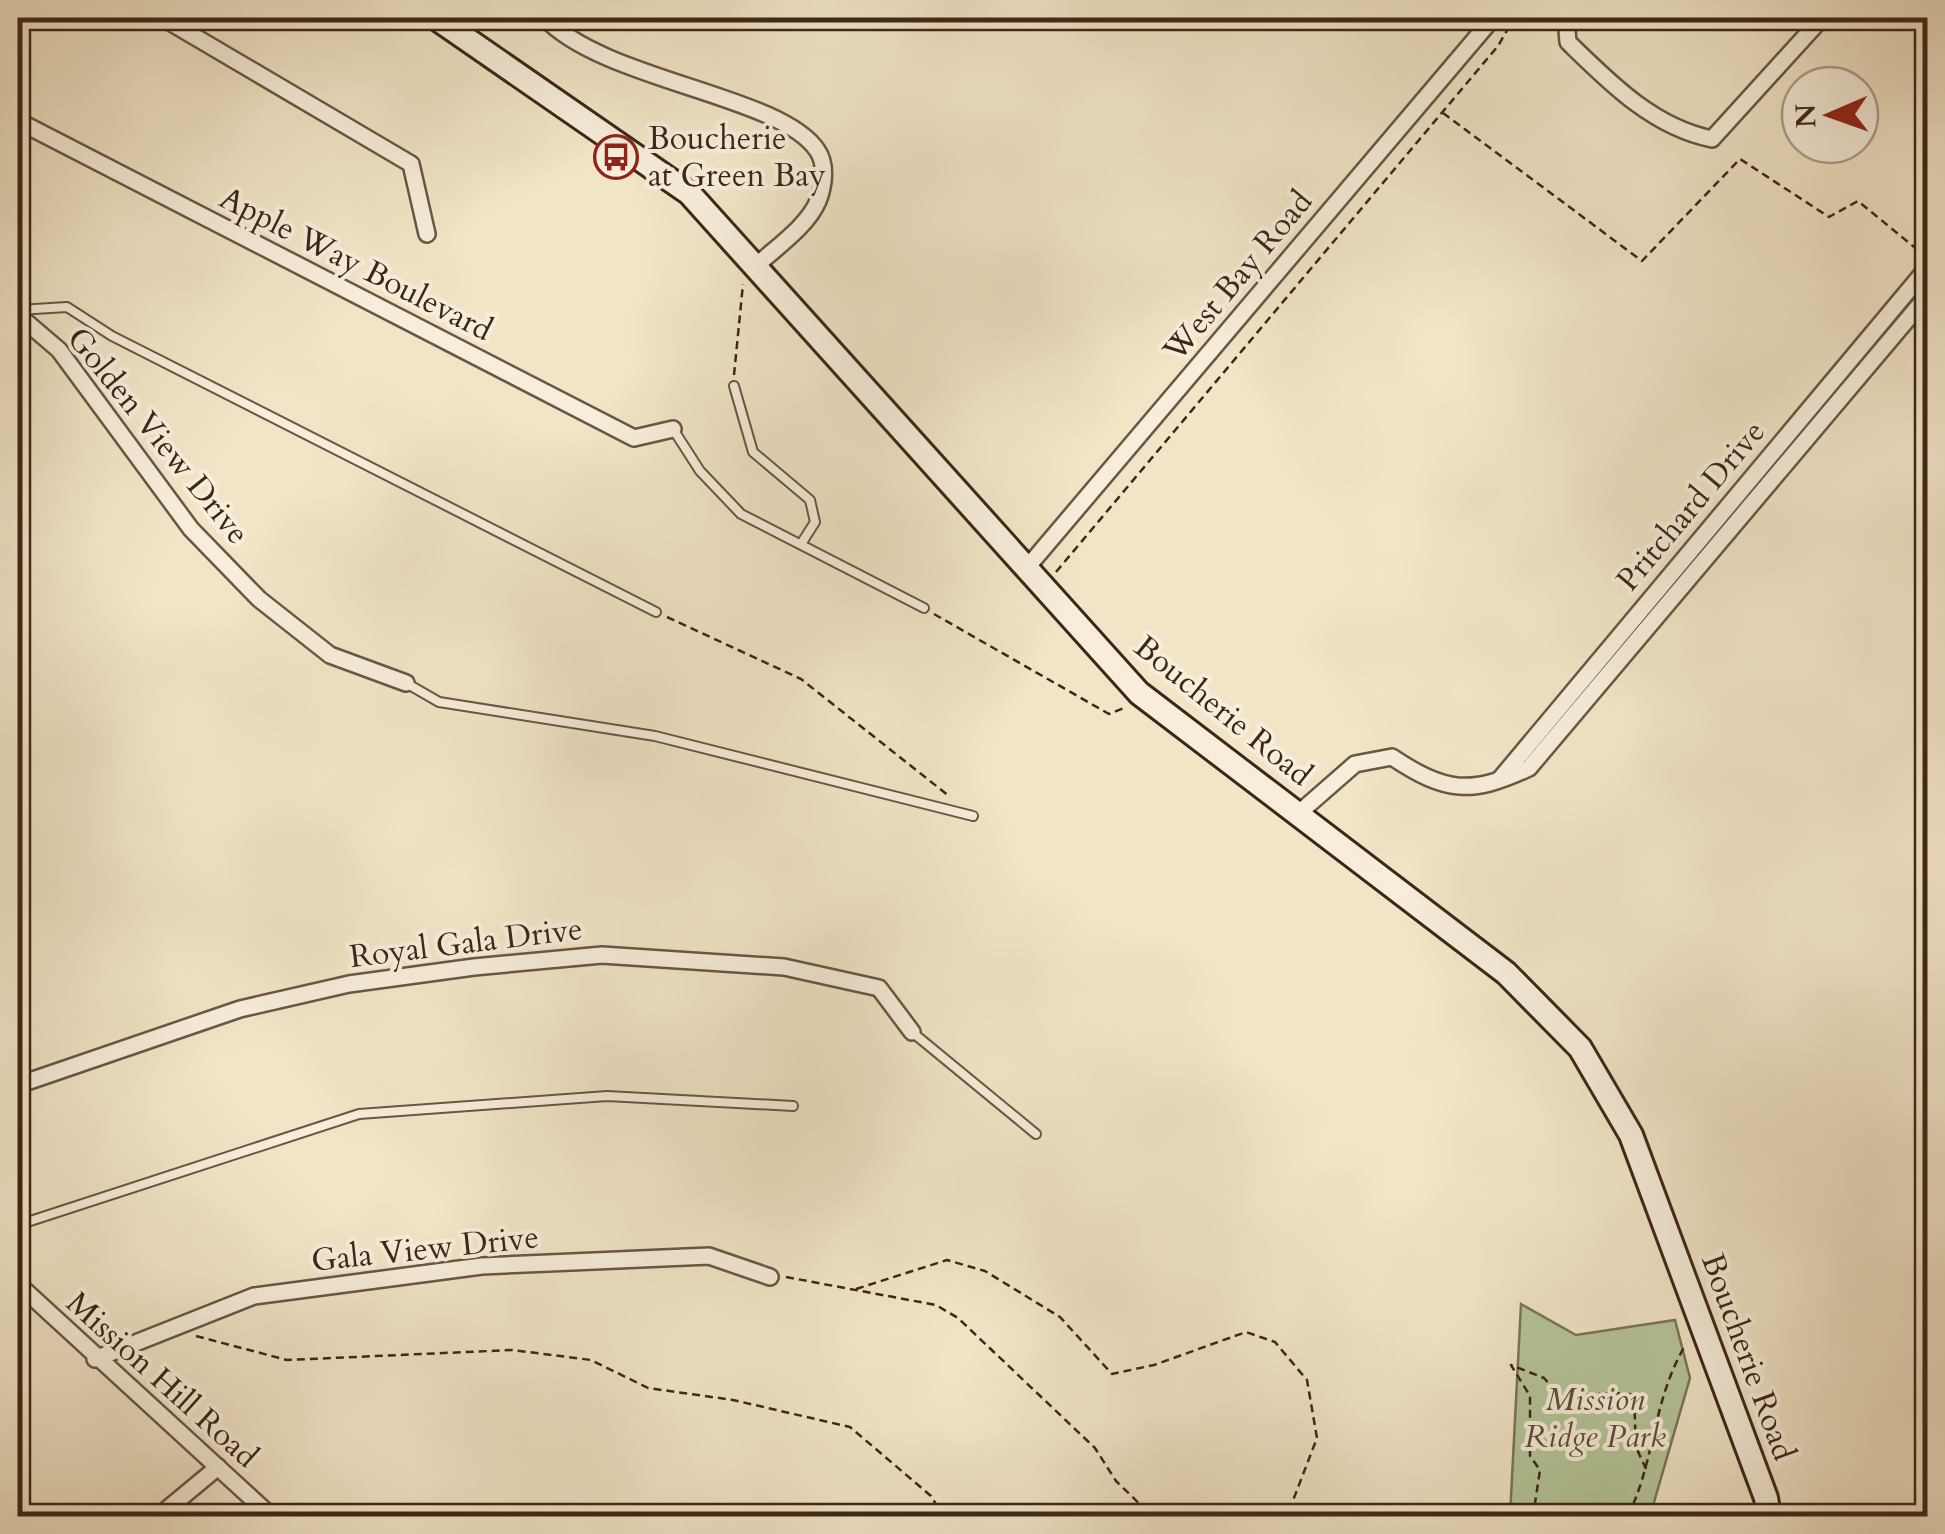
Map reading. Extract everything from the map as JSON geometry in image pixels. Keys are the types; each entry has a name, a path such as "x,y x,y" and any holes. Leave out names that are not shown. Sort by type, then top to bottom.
{"main road":[{"name":"Boucherie Road","path":"436,18 689,193 1042,589 1140,693 1506,973 1580,1048 1630,1136 1766,1498 1769,1516"}],"street":[{"path":"163,18 412,164 428,234"},
{"path":"545,18 629,68 791,128 817,150 825,171 819,200 810,215 755,267"},
{"name":"West Bay Road","path":"1026,570 1493,18"},
{"path":"1566,18 1568,42 1619,92 1684,133 1712,139 1822,18"},
{"name":"Apple Way Boulevard","path":"18,121 634,438 673,430"},
{"name":"Pritchard Drive","path":"1498,782 1928,267"},
{"name":"Pritchard Drive","path":"1298,813 1355,764 1392,758 1424,779 1459,789 1498,782 1530,768 1928,295"},
{"name":"Golden View Drive","path":"18,312 59,350 191,529 259,599 330,655 406,683"},
{"name":"Royal Gala Drive","path":"18,1086 240,1009 349,984 602,955 784,968 879,988 912,1032"},
{"name":"Gala View Drive","path":"95,1359 254,1296 482,1266 709,1256 770,1277"},
{"name":"Mission Hill Road","path":"18,1284 95,1359 218,1466 265,1514"},
{"path":"159,1516 218,1466"}],"lane":[{"path":"18,312 67,307 112,336 656,612"},
{"path":"734,386 754,452 810,500 815,522 800,544"},
{"path":"673,430 700,471 741,514 924,608"},
{"path":"406,683 439,702 655,736 973,816"},
{"path":"912,1032 1036,1134"},
{"path":"18,1225 360,1114 606,1096 792,1106"}],"path":[{"path":"1042,589 1498,46 1514,18"},
{"path":"1424,99 1642,260 1740,159 1829,217 1858,201 1928,258"},
{"path":"734,386 741,287 755,267"},
{"path":"924,608 1109,714 1125,708 1140,693"},
{"path":"656,612 801,679 868,727 973,816"},
{"path":"856,1290 947,1260 985,1272 1060,1318 1112,1374 1154,1364 1246,1332 1276,1342 1307,1380 1317,1438 1288,1516"},
{"path":"770,1277 800,1277 936,1304 958,1318 979,1342 1001,1355 1021,1382 1060,1412 1152,1516"},
{"path":"1628,1516 1646,1469 1666,1378 1700,1320"},
{"path":"170,1329 287,1360 512,1350 591,1360 648,1388 732,1400 850,1428 932,1496 944,1516"},
{"path":"1544,1516 1534,1503 1540,1470 1530,1456 1530,1396 1512,1365 1544,1378 1560,1395 1597,1398 1620,1391 1634,1395 1636,1446 1646,1469"}],"green space":[{"name":"Mission Ridge Park","path":"1521,1304 1576,1335 1675,1320 1690,1378 1650,1516 1510,1516"}],"place":[{"name":"Boucherie at Green Bay","path":"616,157"}]}
